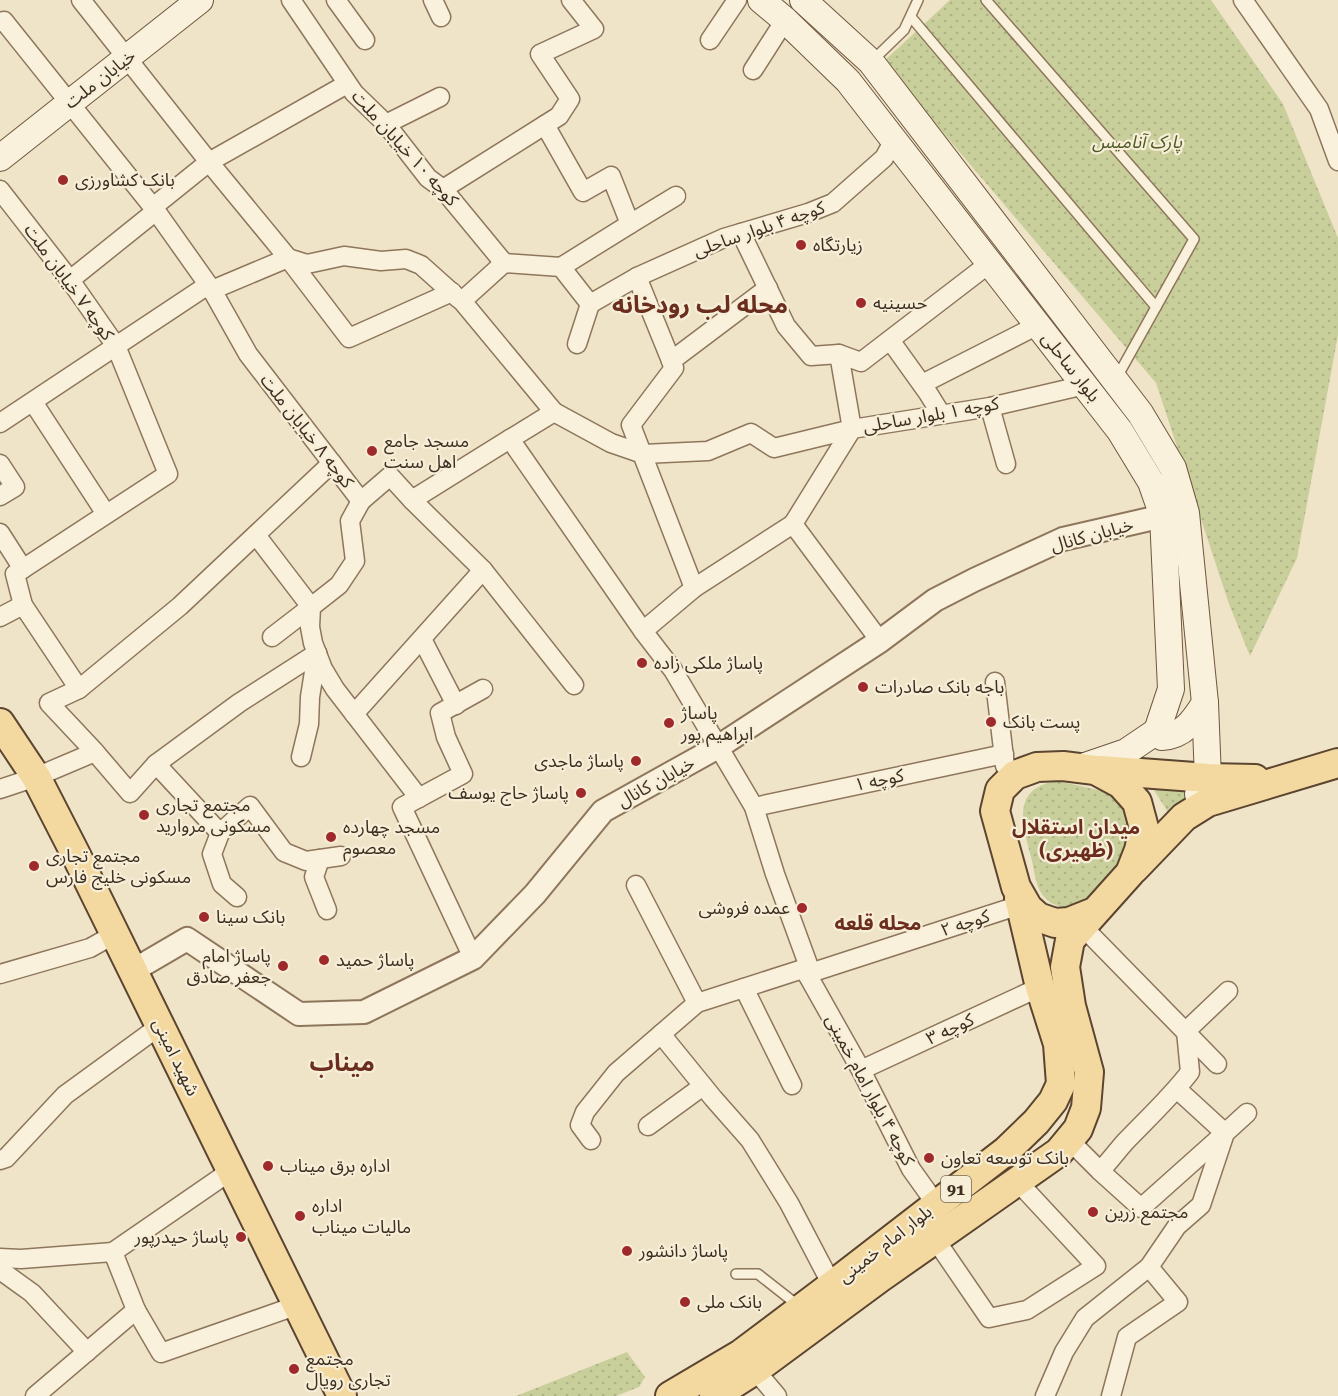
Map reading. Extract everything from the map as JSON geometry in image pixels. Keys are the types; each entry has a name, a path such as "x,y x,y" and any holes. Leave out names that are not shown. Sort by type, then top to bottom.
{"main road":[{"name":"خیابان ملت","path":"1,155 200,0"},
{"name":"بلوار ساحلی","path":"761,0 848,81 1120,430 1151,482 1163,516 1171,689 1156,731"},
{"name":"بلوار ساحلی","path":"803,0 871,62 1140,413 1173,468 1186,513 1205,703 1208,778"},
{"path":"1087,769 1126,752 1156,731 1162,737 1171,737 1182,732 1205,703"},
{"name":"شهید امینی","path":"0,723 36,777 116,934 342,1396"},
{"name":"91","path":"1287,778 1208,778 1063,766 1037,767 1015,775 1000,790 995,811 1018,896 1038,918 1055,923 1069,922 1088,919 1184,818 1208,802 1338,763"},
{"name":"91","path":"1087,769 1121,784 1137,802 1144,828 1130,873"},
{"path":"1184,818 1208,778"},
{"name":"بلوار امام خمینی","path":"670,1396 741,1354 1006,1151 1036,1122 1057,1093 1061,1084 1058,1044 1040,987 1018,896"},
{"name":"بلوار امام خمینی","path":"714,1396 755,1370 1059,1152 1078,1129 1086,1108 1089,1072 1071,1006 1065,967 1070,940 1088,919"}],"street":[{"path":"81,0 288,258 349,338 457,297 504,263 561,267 676,196"},
{"name":"کوچه ۱۰ خیابان ملت","path":"291,0 354,93 386,124 428,178 443,189 504,263"},
{"path":"336,0 365,40"},
{"path":"433,0 441,17"},
{"path":"443,189 559,116 570,99 540,54 594,30 571,0"},
{"path":"710,40 737,0"},
{"path":"1243,0 1319,109 1338,161"},
{"path":"753,70 785,20"},
{"name":"کوچه ۸ خیابان ملت","path":"1,23 70,103 154,209 210,288 248,354 362,501 390,476 483,570 573,685"},
{"path":"70,280 209,162 347,84"},
{"path":"386,124 440,97"},
{"path":"545,125 583,192 611,176 630,224"},
{"name":"کوچه ۴ بلوار ساحلی","path":"590,304 637,277 694,250 833,203 884,158 894,140"},
{"name":"کوچه ۷ خیابان ملت","path":"0,190 70,280 116,346 168,474 106,514"},
{"path":"741,233 786,326 811,356 839,354 861,362 990,263"},
{"path":"0,423 116,346 210,288 288,258 307,264 344,256 381,261 406,259 420,265 457,297 554,412 611,442 643,454 708,451 751,433 774,448 852,429 839,354"},
{"path":"561,267 590,304 577,344"},
{"path":"637,277 674,368 631,425 694,588"},
{"path":"671,361 768,288"},
{"path":"922,384 1038,325"},
{"path":"890,340 941,414"},
{"name":"کوچه ۱ بلوار ساحلی","path":"793,524 852,429 990,406 1085,385"},
{"path":"33,402 106,514 15,574 23,605 79,689"},
{"path":"990,406 1006,464"},
{"path":"412,500 554,412"},
{"name":"کوچه ۴ بلوار امام خمینی","path":"510,439 643,631 673,670 754,807 808,970 911,1168 936,1204"},
{"path":"317,653 238,703 156,764 130,793 49,703 79,689 180,606 332,463"},
{"path":"0,464 7,491"},
{"path":"272,637 339,585 355,561 350,521 362,501"},
{"name":"خیابان کانال","path":"134,970 187,939 299,1014 364,1011 473,958 536,894 603,811 718,747 880,641 935,600 1063,539 1163,516"},
{"path":"643,631 694,588 793,524 880,641"},
{"path":"0,533 23,569"},
{"path":"256,535 311,607 310,627 317,653 335,689 419,798"},
{"path":"354,714 483,570"},
{"path":"0,617 23,605"},
{"path":"422,639 456,705"},
{"path":"301,757 309,724 310,697 317,653"},
{"path":"995,682 1008,783"},
{"path":"473,958 402,807 464,774 446,737 440,713 483,689"},
{"path":"0,789 36,777 95,752"},
{"name":"کوچه ۱","path":"754,807 1004,754"},
{"path":"156,764 220,833"},
{"path":"237,897 222,884 212,854 220,833 250,806 284,852 306,861 341,856"},
{"path":"320,859 314,877 327,910"},
{"path":"591,1140 580,1125 585,1112 616,1073 696,1003 636,885"},
{"name":"کوچه ۲","path":"696,1003 808,970 1018,896"},
{"path":"1088,919 1217,1064"},
{"path":"0,974 90,948 116,934"},
{"name":"کوچه ۳","path":"861,1070 1040,987"},
{"path":"744,988 792,1085"},
{"path":"1186,1031 1228,991"},
{"path":"2,1154 65,1095 161,1025"},
{"path":"1100,1171 1177,1089 1190,1072 1186,1031"},
{"path":"661,1034 750,1140 789,1203 832,1285"},
{"path":"648,1126 703,1086"},
{"path":"1177,1089 1225,1133"},
{"path":"1069,1140 1141,1208 1247,1113"},
{"path":"1045,1396 1064,1352 1085,1318 1149,1267 1177,1226 1201,1205 1225,1133"},
{"path":"0,1258 113,1252 232,1170"},
{"path":"935,1239 989,1318 1027,1310 1096,1266 1017,1181"},
{"path":"113,1252 136,1310 161,1353 297,1305"},
{"path":"1111,1396 1128,1337 1178,1302 1149,1267"},
{"path":"0,1270 32,1293 87,1352"},
{"path":"35,1396 136,1310"},
{"path":"755,1370 777,1396"}],"lane":[{"path":"871,62 904,30 918,0"},
{"path":"986,0 1194,239 1115,381"},
{"path":"911,16 1156,307"},
{"path":"736,1274 758,1274 778,1287 802,1308"}],"green space":[{"name":"پارک آنامیس","path":"950,0 1211,0 1283,104 1338,238 1338,335 1297,558 1250,656 1229,604 1156,383 883,62"},
{"path":"1058,781 1111,793 1131,810 1130,854 1082,902 1068,907 1053,904 1040,891 1026,836 1023,811 1032,792 1042,785"},
{"path":"1152,787 1193,791 1171,817"},
{"path":"627,1352 645,1377 639,1387 616,1396 516,1396"}],"place":[{"name":"بانک کشاورزی","path":"63,180"},
{"name":"زیارتگاه","path":"801,245"},
{"name":"حسینیه","path":"861,303"},
{"name":"مسجد جامع اهل سنت","path":"372,451"},
{"name":"پاساژ ملکی زاده","path":"642,663"},
{"name":"باجه بانک صادرات","path":"863,687"},
{"name":"پست بانک","path":"991,722"},
{"name":"پاساژ ابراهیم پور","path":"669,723"},
{"name":"پاساژ ماجدی","path":"636,761"},
{"name":"پاساژ حاج یوسف","path":"581,793"},
{"name":"مجتمع تجاری مسکونی مروارید","path":"144,815"},
{"name":"مسجد چهارده معصوم","path":"331,837"},
{"name":"مجتمع تجاری مسکونی خلیج فارس","path":"34,866"},
{"name":"عمده فروشی","path":"802,908"},
{"name":"بانک سینا","path":"204,917"},
{"name":"پاساژ حمید","path":"324,960"},
{"name":"پاساژ امام جعفر صادق","path":"283,966"},
{"name":"بانک توسعه تعاون","path":"929,1158"},
{"name":"اداره برق میناب","path":"268,1166"},
{"name":"مجتمع زرین","path":"1093,1212"},
{"name":"اداره مالیات میناب","path":"300,1216"},
{"name":"پاساژ حیدرپور","path":"241,1237"},
{"name":"پاساژ دانشور","path":"627,1251"},
{"name":"بانک ملی","path":"685,1302"},
{"name":"مجتمع تجاری رویال","path":"294,1369"}],"district":[{"name":"محله لب رودخانه","path":"700,305"},
{"name":"میدان استقلال (ظهیری)","path":"1076,838"},
{"name":"محله قلعه","path":"878,923"},
{"name":"میناب","path":"342,1063"}]}
